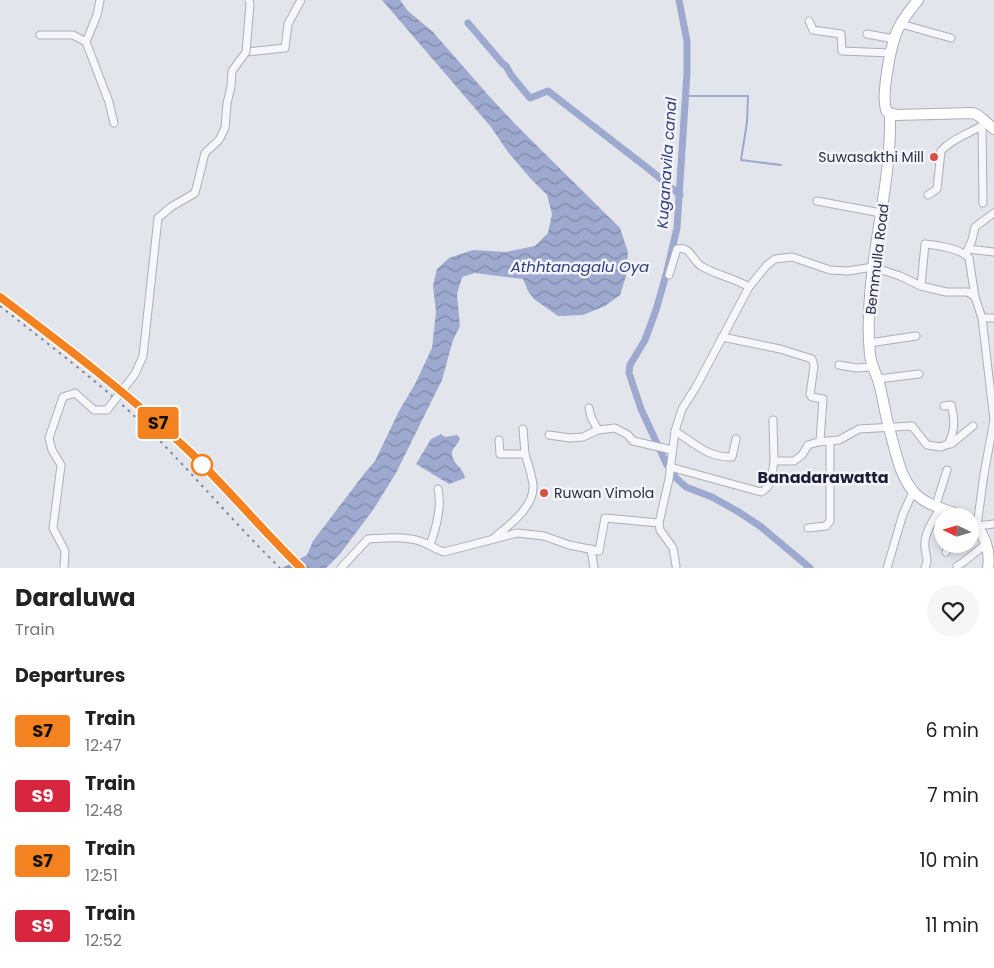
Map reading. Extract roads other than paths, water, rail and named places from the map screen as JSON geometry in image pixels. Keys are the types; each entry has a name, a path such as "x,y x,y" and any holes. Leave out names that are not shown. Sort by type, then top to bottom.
{"street":[{"path":"86,42 97,15 100,0"},
{"path":"64,568 65,551 53,528 61,465 52,450 49,438 63,397 75,393 94,410 107,410 135,374 143,356 158,218 195,192 205,153 219,140 225,128 232,71 246,52 249,0"},
{"path":"246,52 285,48 288,24 301,0"},
{"name":"Bemmulla Road","path":"913,492 900,464 889,428 878,380 872,367 869,343 873,267 888,163 890,114 885,108 884,96 894,39 901,24 918,0"},
{"path":"809,21 813,30 841,34 842,51 891,53"},
{"path":"901,24 951,38"},
{"path":"867,34 894,39"},
{"path":"40,35 72,35 86,42 109,102 114,123"},
{"path":"890,114 972,113 979,116 987,126 983,203"},
{"path":"928,195 937,189 941,151 957,139 987,126"},
{"path":"817,201 882,213"},
{"path":"976,508 994,420 983,321 975,297 967,252 975,227 994,213"},
{"path":"921,286 925,244 967,252 994,252"},
{"path":"669,276 677,249 682,248 688,249 699,265 749,287"},
{"path":"676,566 673,548 660,530 659,523 669,479 675,431 682,409 696,387 749,287 766,265 775,259 792,257 830,270 848,271 873,267 900,276 921,286 946,292 968,292 975,297"},
{"path":"983,321 994,318"},
{"path":"869,343 916,336"},
{"path":"722,337 780,349 812,359 814,366 810,395 812,398 823,399 820,441"},
{"path":"839,365 856,368 872,367"},
{"path":"878,380 919,374"},
{"path":"944,406 951,404 954,424 948,444"},
{"path":"589,408 598,430"},
{"path":"670,467 761,492 767,489 771,482 774,461 773,420"},
{"path":"774,461 794,461 802,455 808,445 820,441 839,440 859,429 912,426 927,445 941,447 951,444 973,426"},
{"path":"492,540 521,515 529,501 533,487 525,454 523,428"},
{"path":"549,435 570,438 583,437 598,430 615,428 628,435 633,441 672,450"},
{"path":"675,431 712,455 726,457 732,457 736,439"},
{"path":"500,440 500,454 525,454"},
{"path":"808,528 826,526 830,521 830,441"},
{"path":"925,568 928,560 925,548 928,530 938,506 947,470"},
{"path":"427,544 431,542 435,532 441,500 438,489"},
{"path":"887,568 903,514 913,492 928,502 943,508"},
{"path":"341,568 368,539 404,538 427,544 433,549 444,552 517,533 544,536 569,546 599,551 605,518 659,523"},
{"path":"979,523 994,524"},
{"path":"979,533 986,544 988,568"},
{"path":"956,566 986,544"},
{"path":"591,549 594,568"}],"water":[{"name":"Athhtanagalu Oya","path":"382,0 400,0 408,11 433,32 516,125 620,228 628,252 626,276 620,295 605,306 583,315 558,316 534,299 523,279 475,273 462,277 457,294 460,326 453,340 442,380 396,473 373,510 340,554 326,568 282,568 307,555 313,541 375,461 399,411 415,384 432,348 436,312 433,286 437,269 449,258 473,250 506,252 535,246 548,233 552,214 547,195 508,152 491,127"},
{"path":"441,434 445,437 457,435 460,438 452,452 452,456 465,478 449,484 416,464 431,439"}],"waterway":[{"name":"Kuganavila canal","path":"679,0 687,41 687,73 677,228 656,310 645,340 630,365 629,373 641,409 667,465 676,478 686,487 712,497 760,526 810,568"},
{"path":"468,23 506,66 530,98 548,91 680,195"},
{"path":"685,96 748,96 747,122 741,160 781,165"}],"railway":[{"path":"0,297 145,411 205,467 301,568"},
{"path":"0,306 127,409 280,568"}],"train":[{"name":"S7","path":"0,297 79,358 167,431 192,454 301,568"}],"place":[{"name":"Suwasakthi Mill","path":"934,157"},
{"name":"Ruwan Vimola","path":"544,493"}],"district":[{"name":"Banadarawatta","path":"823,477"}]}
